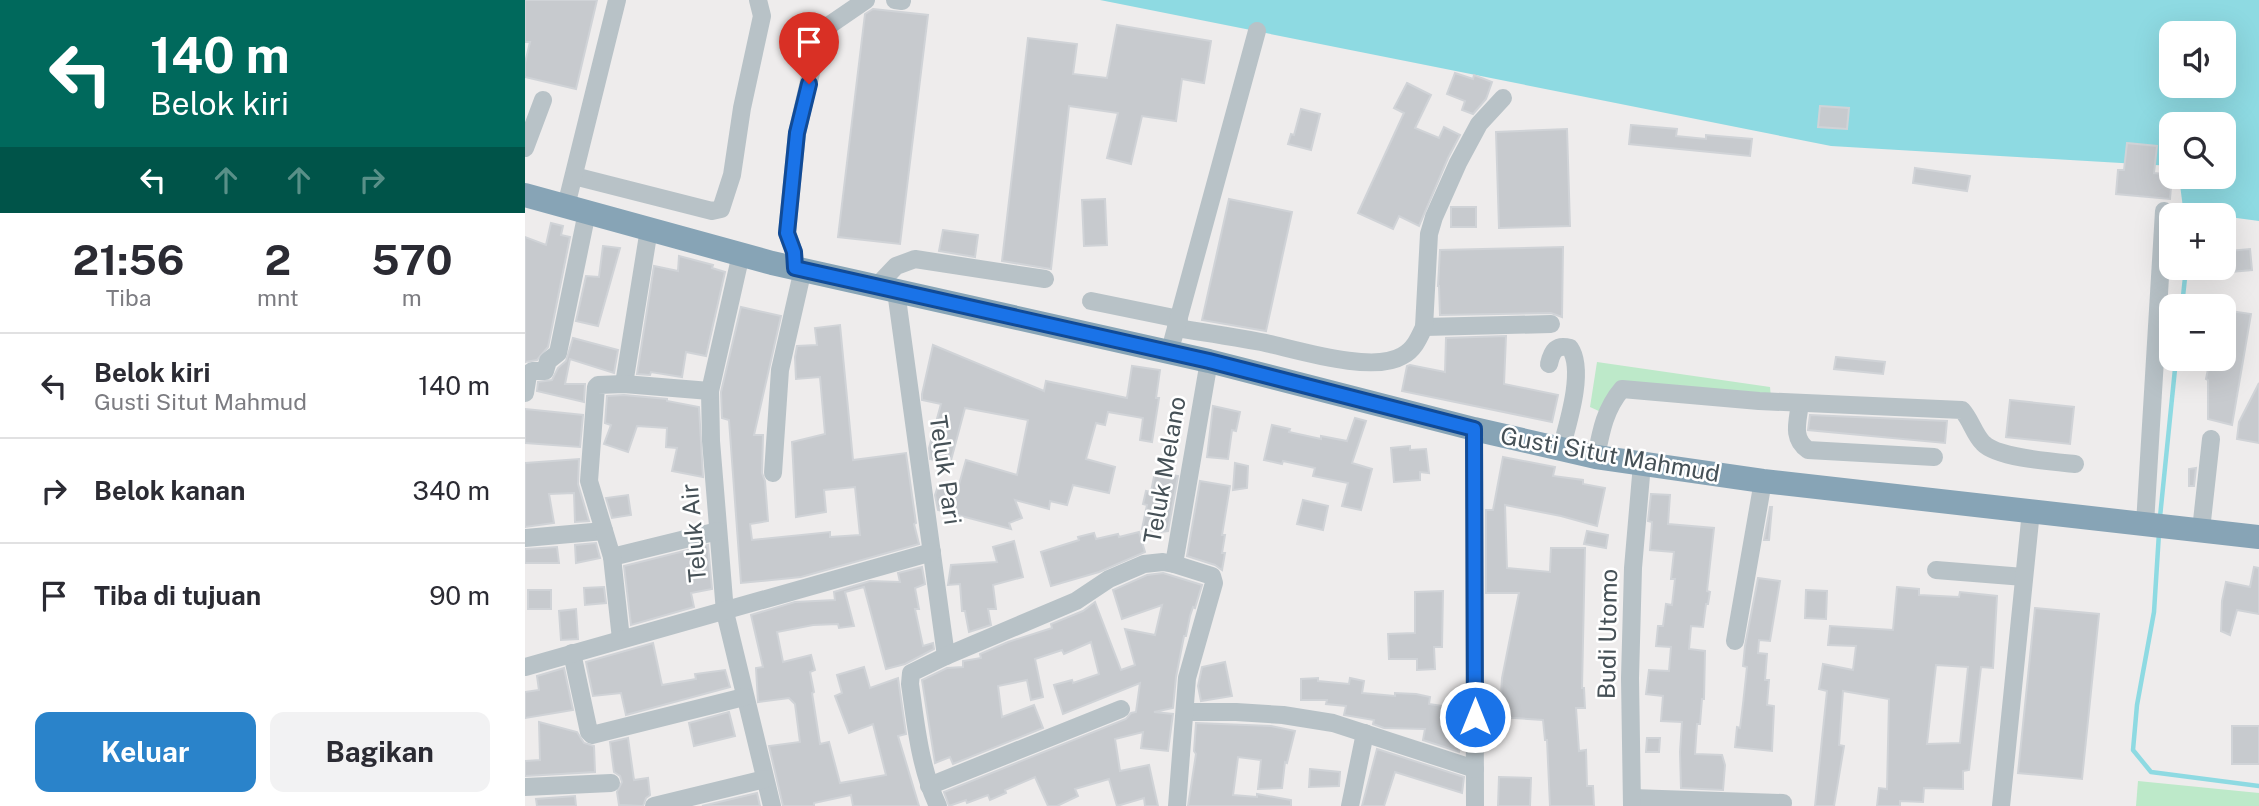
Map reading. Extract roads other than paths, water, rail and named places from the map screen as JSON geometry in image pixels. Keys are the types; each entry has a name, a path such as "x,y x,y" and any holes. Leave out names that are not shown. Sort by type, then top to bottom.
{"highway":[{"name":"Gusti Situt Mahmud","path":"525,195 740,254 1209,361 1474,429 1596,457 1763,481 2259,537"}],"street":[{"path":"525,393 528,375 545,371 548,360 558,353 576,209 574,176 617,0"},
{"path":"574,176 712,211 721,209 732,175 742,108 762,16 758,0"},
{"path":"773,473 780,370 799,268 787,233 797,133 814,60 822,38 831,24 866,0"},
{"path":"1169,352 1257,31"},
{"path":"1091,301 1177,323 1369,363 1401,357 1418,341 1424,327 1429,234 1434,217 1479,124 1503,98"},
{"path":"525,148 543,100"},
{"path":"624,384 649,229"},
{"name":"Teluk Air","path":"740,254 710,391 711,441 725,612 772,806"},
{"path":"886,288 895,266 915,260 1045,279"},
{"path":"2145,524 2160,280"},
{"name":"Teluk Pari","path":"886,288 932,552 946,656"},
{"path":"1424,327 1551,324"},
{"path":"1549,364 1558,346 1570,348 1574,354 1576,369 1572,400 1561,449"},
{"name":"Teluk Melano","path":"1177,806 1192,657 1214,578 1174,564 1209,361"},
{"path":"621,639 612,557 589,481 594,391 598,385 624,384 710,391"},
{"path":"1596,457 1605,416 1622,389 1800,403 1962,410 1983,443 1991,448 2036,460 2075,464"},
{"path":"1800,403 1796,436 1799,444 1808,450 1934,457"},
{"path":"1474,429 1475,806"},
{"path":"2190,529 2211,439"},
{"name":"Budi Utomo","path":"1632,802 1630,678 1633,568 1642,464"},
{"path":"1735,641 1763,481"},
{"path":"2001,806 2031,511"},
{"path":"525,538 604,531"},
{"path":"612,557 718,531"},
{"path":"525,667 932,552"},
{"path":"938,806 929,786 920,751 909,677 911,673 1076,601 1109,579 1144,565 1163,562 1174,564"},
{"path":"1937,570 2024,578"},
{"path":"572,653 589,732 592,735 744,697"},
{"path":"929,786 1121,709"},
{"path":"1185,712 1283,715 1333,723 1475,769"},
{"path":"1350,806 1365,733"},
{"path":"654,806 765,779"},
{"path":"525,787 611,783"},
{"path":"1632,802 1783,803"}],"water":[{"path":"1100,0 2259,0 2259,221 2236,218 2236,203 2182,203 2181,189 2236,189 2236,112 2159,112 2159,165 1831,146"}],"waterway":[{"path":"2183,294 2185,280"},
{"path":"2160,517 2175,371"},
{"path":"2159,533 2154,612 2137,705 2133,750 2151,772 2259,786"}]}
